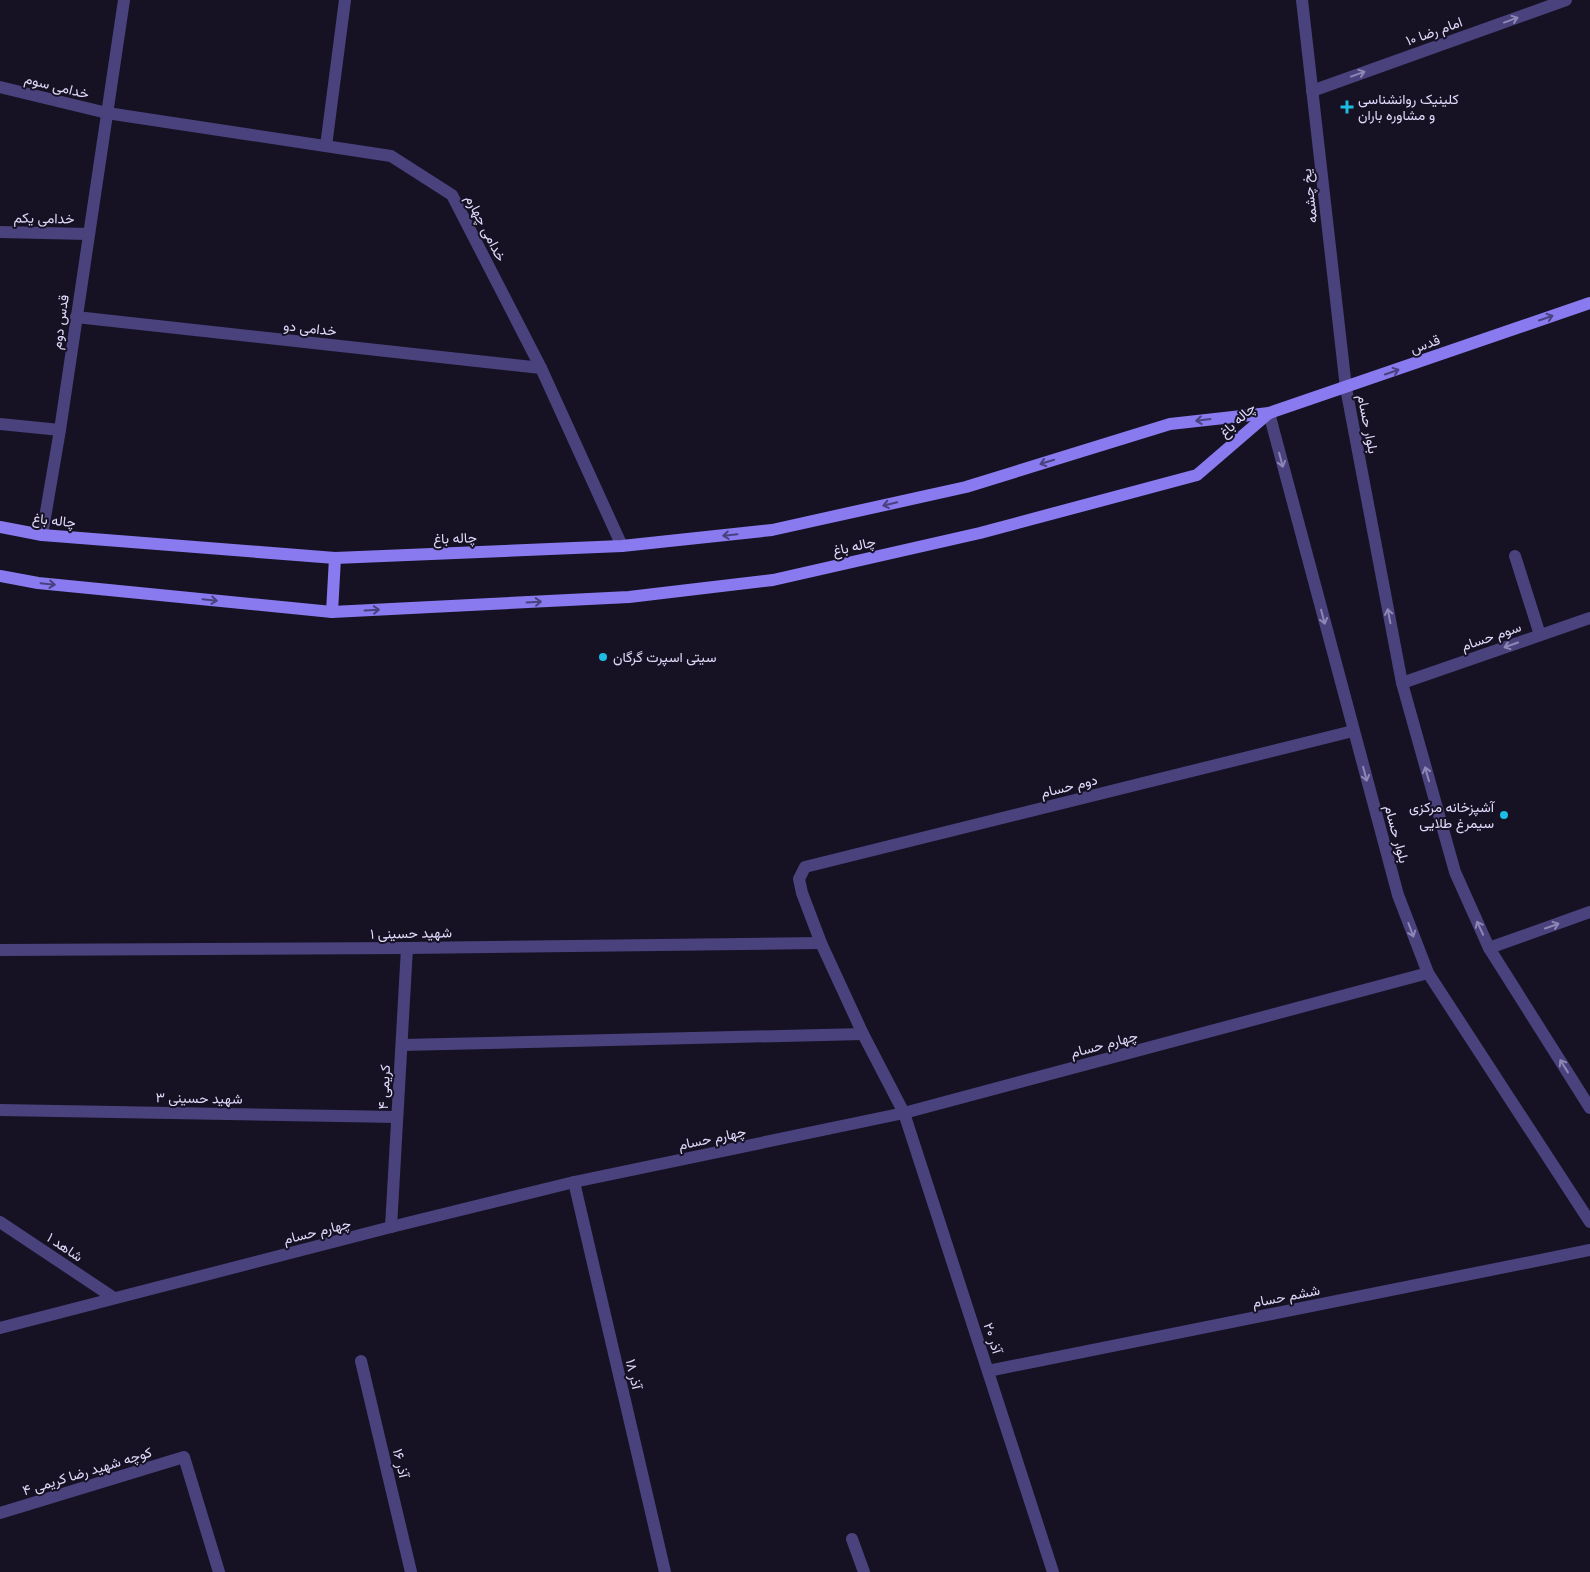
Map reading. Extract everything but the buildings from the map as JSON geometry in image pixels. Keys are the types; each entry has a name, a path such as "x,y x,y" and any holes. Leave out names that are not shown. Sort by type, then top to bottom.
{"main road":[{"name":"قدس","path":"1269,413 1590,303"},
{"name":"چاله باغ","path":"0,527 42,535 335,558 622,546 772,530 966,487 1170,424 1269,413"},
{"name":"چاله باغ","path":"0,576 38,583 332,612 629,597 773,580 980,533 1197,475 1269,413"},
{"path":"332,612 335,558"}],"street":[{"name":"قدس دوم","path":"42,535 60,430 124,0"},
{"path":"326,146 345,0"},
{"name":"یخ چشمه","path":"1302,0 1346,388"},
{"name":"امام رضا ۱۰","path":"1312,91 1566,0"},
{"name":"خدامی سوم","path":"0,87 106,113"},
{"name":"خدامی چهارم","path":"106,113 391,156 452,195 541,368 622,546"},
{"name":"خدامی یکم","path":"0,232 88,234"},
{"name":"خدامی دو","path":"76,316 541,368"},
{"name":"بلوار حسام","path":"1346,388 1402,683 1455,872 1490,948 1590,1108"},
{"name":"بلوار حسام","path":"1269,413 1398,895 1428,973 1590,1222"},
{"path":"0,424 60,430"},
{"path":"1515,556 1540,635"},
{"name":"سوم حسام","path":"1402,683 1590,618"},
{"name":"دوم حسام","path":"799,879 805,867 1353,731"},
{"name":"۲۰ آذر","path":"799,879 802,893 822,943 863,1034 904,1113 1053,1572"},
{"path":"1490,948 1590,912"},
{"name":"۱ شهید حسینی","path":"0,950 822,943"},
{"name":"کریمی ۴","path":"391,1227 407,948"},
{"name":"چهارم حسام","path":"0,1328 574,1182 904,1113 1428,973"},
{"path":"402,1045 863,1034"},
{"name":"۳ شهید حسینی","path":"0,1110 398,1117"},
{"name":"۱۸ آذر","path":"574,1182 665,1572"},
{"name":"۱ شاهد","path":"0,1222 114,1298"},
{"name":"ششم حسام","path":"988,1371 1590,1250"},
{"name":"۱۶ آذر","path":"361,1362 411,1572"},
{"name":"کوچه شهید رضا کریمی ۴","path":"0,1513 184,1457 219,1572"},
{"path":"852,1539 864,1572"}],"place":[{"name":"کلینیک روانشناسی و مشاوره باران","path":"1347,107"},
{"name":"سیتی اسپرت گرگان","path":"603,657"},
{"name":"آشپزخانه مرکزی سیمرغ طلایی","path":"1504,815"}]}
